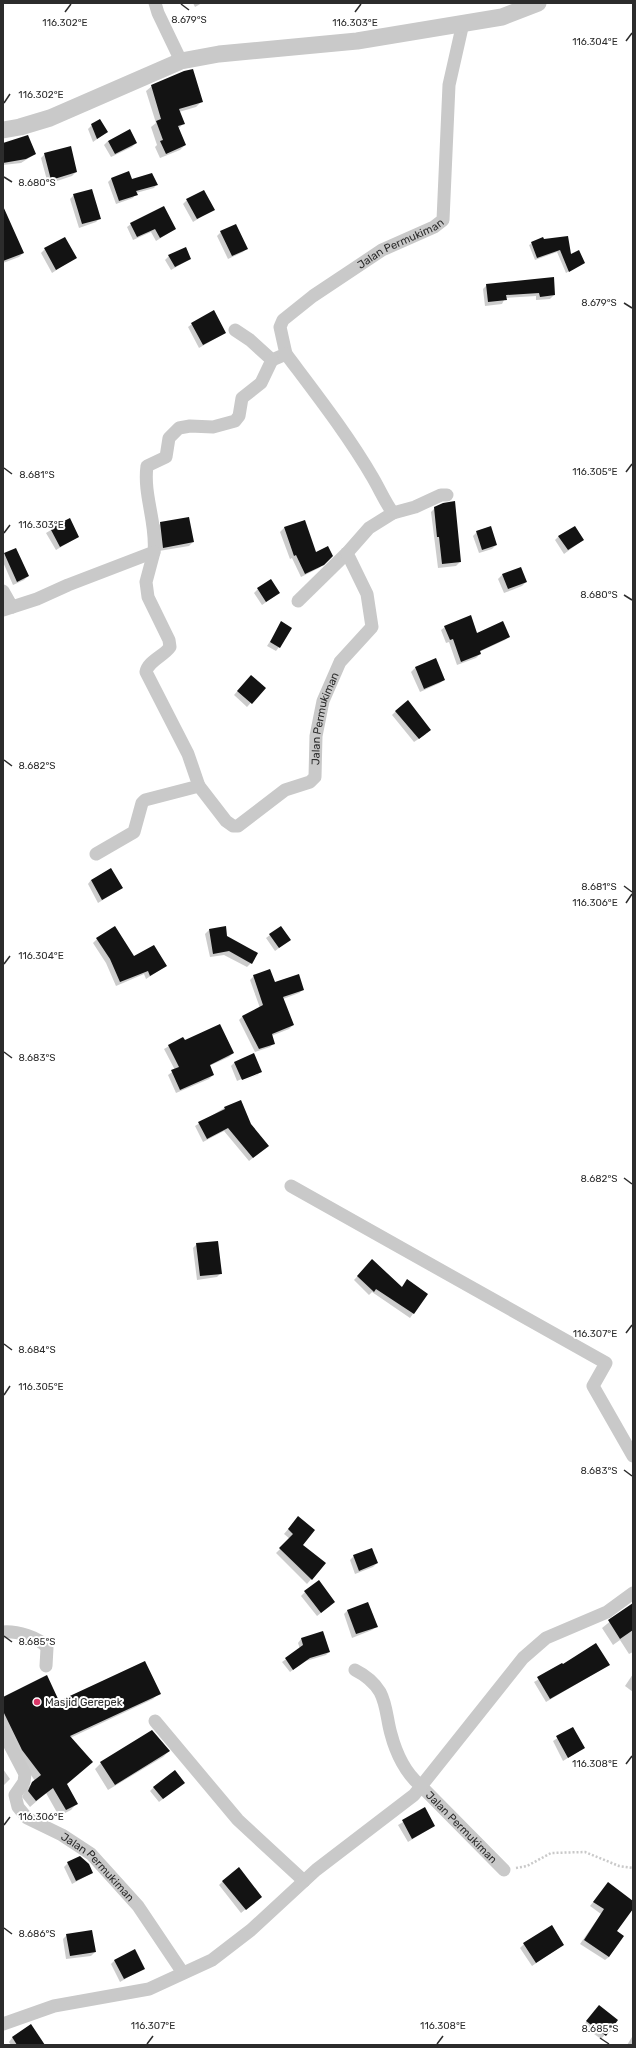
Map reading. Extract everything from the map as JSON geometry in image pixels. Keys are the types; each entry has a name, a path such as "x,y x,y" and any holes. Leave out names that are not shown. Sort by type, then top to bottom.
{"street":[{"path":"155,3 158,13 181,60"},
{"path":"3,130 20,127 50,118 181,60 219,54 357,41 502,17 538,3"},
{"name":"Jalan Permukiman","path":"393,513 369,472 320,400 286,354 280,327 283,320 313,296 382,250 434,227 443,220 449,85 463,23"},
{"path":"235,330 250,340 272,360 286,354"},
{"name":"Jalan Permukiman","path":"272,360 261,384 242,398 238,416 235,421 213,427 190,426 179,428 169,438 166,457 147,466 147,500 155,539 154,552 146,582 148,597 169,640 170,647 164,654 150,664 146,672 188,754 199,786 226,820 234,826 238,826 285,790 310,782 316,777 316,736 323,700 340,662 372,627 366,594 347,553"},
{"path":"298,601 347,553 369,528 393,513 415,507 441,495 447,495"},
{"path":"3,591 8,609 38,599 68,585 154,552"},
{"path":"96,854 134,832 142,804 145,800 199,786"},
{"path":"291,1186 606,1363 593,1386 633,1456"},
{"path":"3,2024 54,2006 149,1989 212,1960 245,1934 304,1881 414,1795 523,1658 546,1638 607,1612 633,1592"},
{"path":"3,1632 33,1638 42,1642 47,1648 46,1666"},
{"name":"Jalan Permukiman","path":"355,1670 366,1676 380,1693 388,1716 390,1734 411,1778 421,1786 504,1870"},
{"path":"155,1722 238,1820 304,1881"},
{"name":"Jalan Permukiman","path":"3,1732 25,1774 24,1782 15,1795 21,1813 27,1818 62,1835 91,1854 138,1906 183,1973"}],"path":[{"name":"Jalan Permukiman","path":"504,1870 527,1866 552,1853 585,1852 619,1866 633,1868"}],"building":[{"path":"193,69 203,102 179,109 185,124 178,126 186,145 166,154 160,141 163,140 156,121 161,119 151,85 184,71"},
{"path":"100,119 108,132 97,139 91,124"},
{"path":"130,129 137,143 115,154 108,141"},
{"path":"28,135 36,154 26,159 3,163 3,143"},
{"path":"71,146 77,172 51,180 44,153"},
{"path":"129,171 132,179 152,173 158,185 136,191 138,195 119,201 111,178"},
{"path":"92,189 101,219 82,224 73,194"},
{"path":"204,190 215,210 197,219 186,199"},
{"path":"3,206 24,253 3,261"},
{"path":"164,206 176,229 160,238 155,229 137,237 130,223"},
{"path":"236,224 248,249 232,256 220,231"},
{"path":"568,236 571,254 579,250 585,263 569,272 560,250 537,258 531,242 543,237 544,239"},
{"path":"65,237 77,258 56,270 44,248"},
{"path":"186,247 191,259 175,267 168,255"},
{"path":"554,277 555,295 540,297 539,293 506,295 507,300 488,302 486,284"},
{"path":"214,310 226,333 203,345 191,323"},
{"path":"455,501 461,562 442,564 434,507 443,503"},
{"path":"189,517 194,542 163,548 160,522"},
{"path":"70,518 79,537 60,547 50,528"},
{"path":"305,520 316,552 328,546 333,556 324,565 305,574 296,555 294,556 284,527"},
{"path":"491,526 497,545 482,550 476,531"},
{"path":"575,526 584,540 568,550 558,536"},
{"path":"16,548 29,576 17,582 4,553"},
{"path":"521,567 527,582 508,589 502,574"},
{"path":"271,579 280,593 266,602 257,588"},
{"path":"471,615 477,633 503,621 510,637 480,651 481,654 461,662 453,639 450,640 444,626"},
{"path":"281,621 292,628 280,648 270,642"},
{"path":"436,658 445,680 424,689 415,667"},
{"path":"251,675 266,688 252,704 237,691"},
{"path":"408,700 431,730 419,739 395,711"},
{"path":"111,868 123,888 102,900 91,880"},
{"path":"115,926 134,956 154,945 167,966 150,976 148,971 120,982 110,959 96,938"},
{"path":"226,926 227,936 258,953 252,964 229,951 213,954 209,929"},
{"path":"281,926 291,940 279,948 269,934"},
{"path":"270,969 275,982 299,974 304,990 283,997 294,1025 272,1034 275,1044 259,1049 242,1016 263,1005 253,975"},
{"path":"220,1024 234,1053 210,1065 214,1075 180,1090 171,1070 179,1067 168,1045 183,1037 185,1040"},
{"path":"254,1053 262,1072 242,1080 234,1062"},
{"path":"241,1100 251,1124 269,1146 253,1158 228,1128 207,1139 198,1122 225,1109 224,1107"},
{"path":"218,1241 222,1274 200,1276 196,1243"},
{"path":"372,1259 402,1287 407,1279 428,1294 414,1314 376,1289 374,1292 357,1276"},
{"path":"298,1516 315,1530 303,1545 326,1563 312,1580 279,1548 293,1534 288,1529"},
{"path":"372,1548 378,1563 359,1571 353,1555"},
{"path":"319,1580 335,1602 321,1613 304,1591"},
{"path":"368,1602 378,1627 356,1634 347,1610"},
{"path":"633,1603 633,1630 620,1639 608,1620"},
{"path":"323,1631 330,1652 310,1658 293,1670 285,1658 303,1645 301,1638"},
{"path":"596,1643 610,1665 550,1699 537,1677 562,1663 563,1664"},
{"path":"145,1661 161,1694 70,1736 93,1762 67,1784 78,1804 66,1810 53,1788 36,1801 28,1791 32,1782 41,1775 22,1750 3,1711 3,1697 47,1675 59,1701"},
{"path":"573,1727 585,1748 568,1758 556,1736"},
{"path":"152,1730 170,1751 115,1785 100,1762"},
{"path":"175,1770 185,1783 163,1799 153,1787"},
{"path":"425,1807 435,1826 412,1839 402,1820"},
{"path":"80,1856 89,1864 93,1873 76,1881 67,1862"},
{"path":"239,1867 262,1897 246,1910 222,1881"},
{"path":"608,1882 633,1901 633,1909 617,1931 624,1936 609,1957 584,1940 604,1909 593,1902"},
{"path":"552,1925 564,1945 536,1963 523,1943"},
{"path":"92,1930 96,1952 70,1956 66,1934"},
{"path":"135,1949 145,1969 124,1979 114,1960"},
{"path":"599,2005 618,2020 606,2036 586,2021"},
{"path":"31,2024 45,2045 17,2045 12,2037"}],"place":[{"name":"Masjid Gerepek","path":"37,1702"}]}
